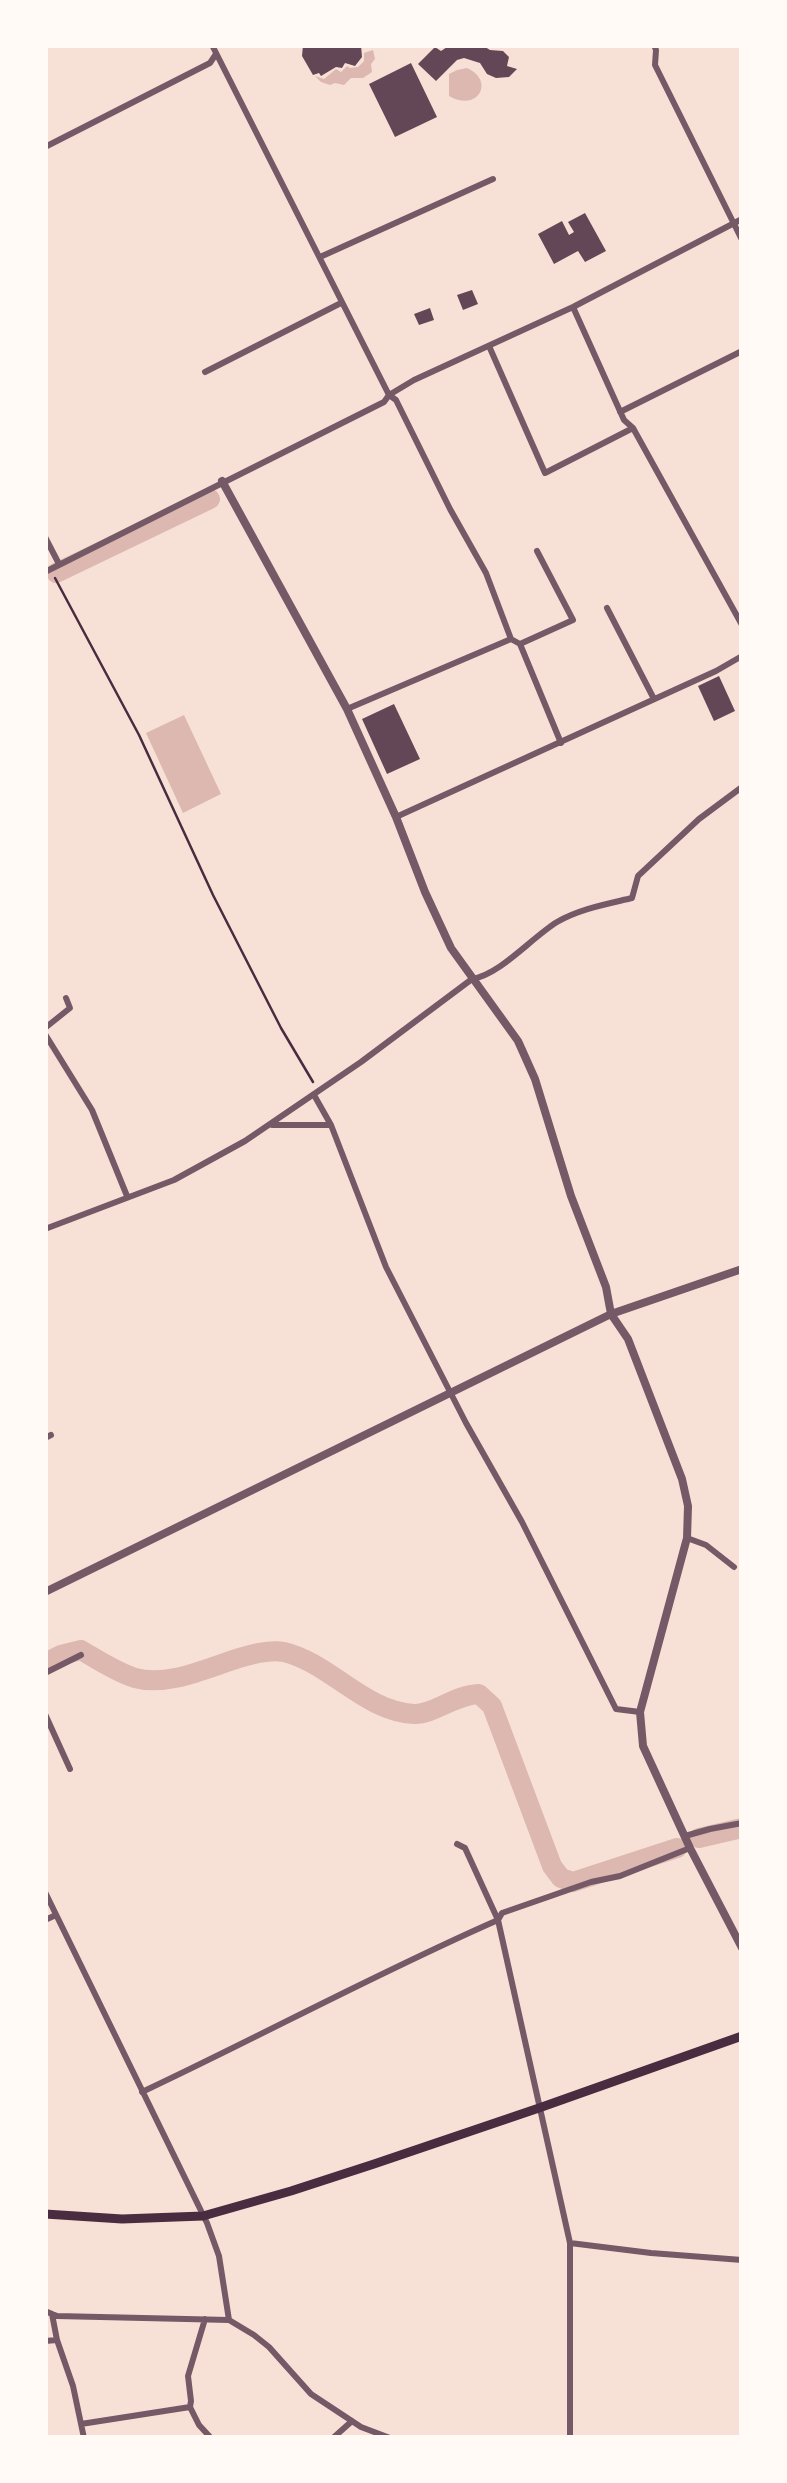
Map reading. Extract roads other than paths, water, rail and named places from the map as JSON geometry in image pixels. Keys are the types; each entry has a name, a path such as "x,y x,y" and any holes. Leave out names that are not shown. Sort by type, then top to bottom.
{"main road":[{"path":"45,2214 122,2219 202,2216 291,2191 742,2036"}],"street":[{"path":"212,45 341,303 486,573 561,743"},
{"path":"654,45 655,65 738,220 742,240"},
{"path":"45,147 210,62 216,54"},
{"path":"320,256 493,178"},
{"path":"48,570 384,402 414,380 573,307 738,220"},
{"path":"206,372 341,303"},
{"path":"573,307 624,420 742,625"},
{"path":"489,346 545,473 632,428"},
{"path":"620,412 742,351"},
{"path":"222,481 348,709 450,948 518,1041 606,1287 611,1314 628,1339 682,1480 688,1506 687,1538 640,1712 643,1746 742,1948"},
{"path":"45,537 59,564"},
{"path":"520,644 573,620 538,550"},
{"path":"606,608 654,698"},
{"path":"348,709 512,638"},
{"path":"396,817 742,656"},
{"path":"45,1229 174,1180 246,1141 472,979 485,977 562,919 632,898 638,876 742,787"},
{"path":"66,998 70,1008 45,1031 92,1110 127,1196"},
{"path":"316,1094 386,1268 522,1522 616,1709 640,1712"},
{"path":"269,1126 331,1125"},
{"path":"45,1592 611,1314 742,1269"},
{"path":"687,1538 706,1545 734,1566"},
{"path":"45,1673 81,1655"},
{"path":"45,1714 70,1769"},
{"path":"45,1744 57,1740"},
{"path":"685,1836 742,1823"},
{"path":"457,1844 465,1848 498,1920 570,2243 570,2438"},
{"path":"142,2092 498,1920 502,1913 620,1876 690,1848"},
{"path":"45,1892 202,2216 219,2256 229,2320"},
{"path":"45,1920 56,1915"},
{"path":"570,2243 742,2260"},
{"path":"48,2312 57,2316 229,2320 268,2347 311,2394 352,2421 390,2438"},
{"path":"48,2312 73,2386 84,2438"},
{"path":"204,2318 188,2376 190,2407 211,2438"},
{"path":"45,2341 57,2340"},
{"path":"81,2424 190,2407"},
{"path":"333,2438 352,2421"}],"waterway":[{"path":"56,573 210,499"},
{"path":"45,1663 81,1650 135,1678 161,1680 279,1651 317,1666 363,1696 396,1711 421,1713 479,1694 492,1706 552,1866 561,1878 573,1882 677,1848"},
{"path":"699,1838 742,1828"}]}
